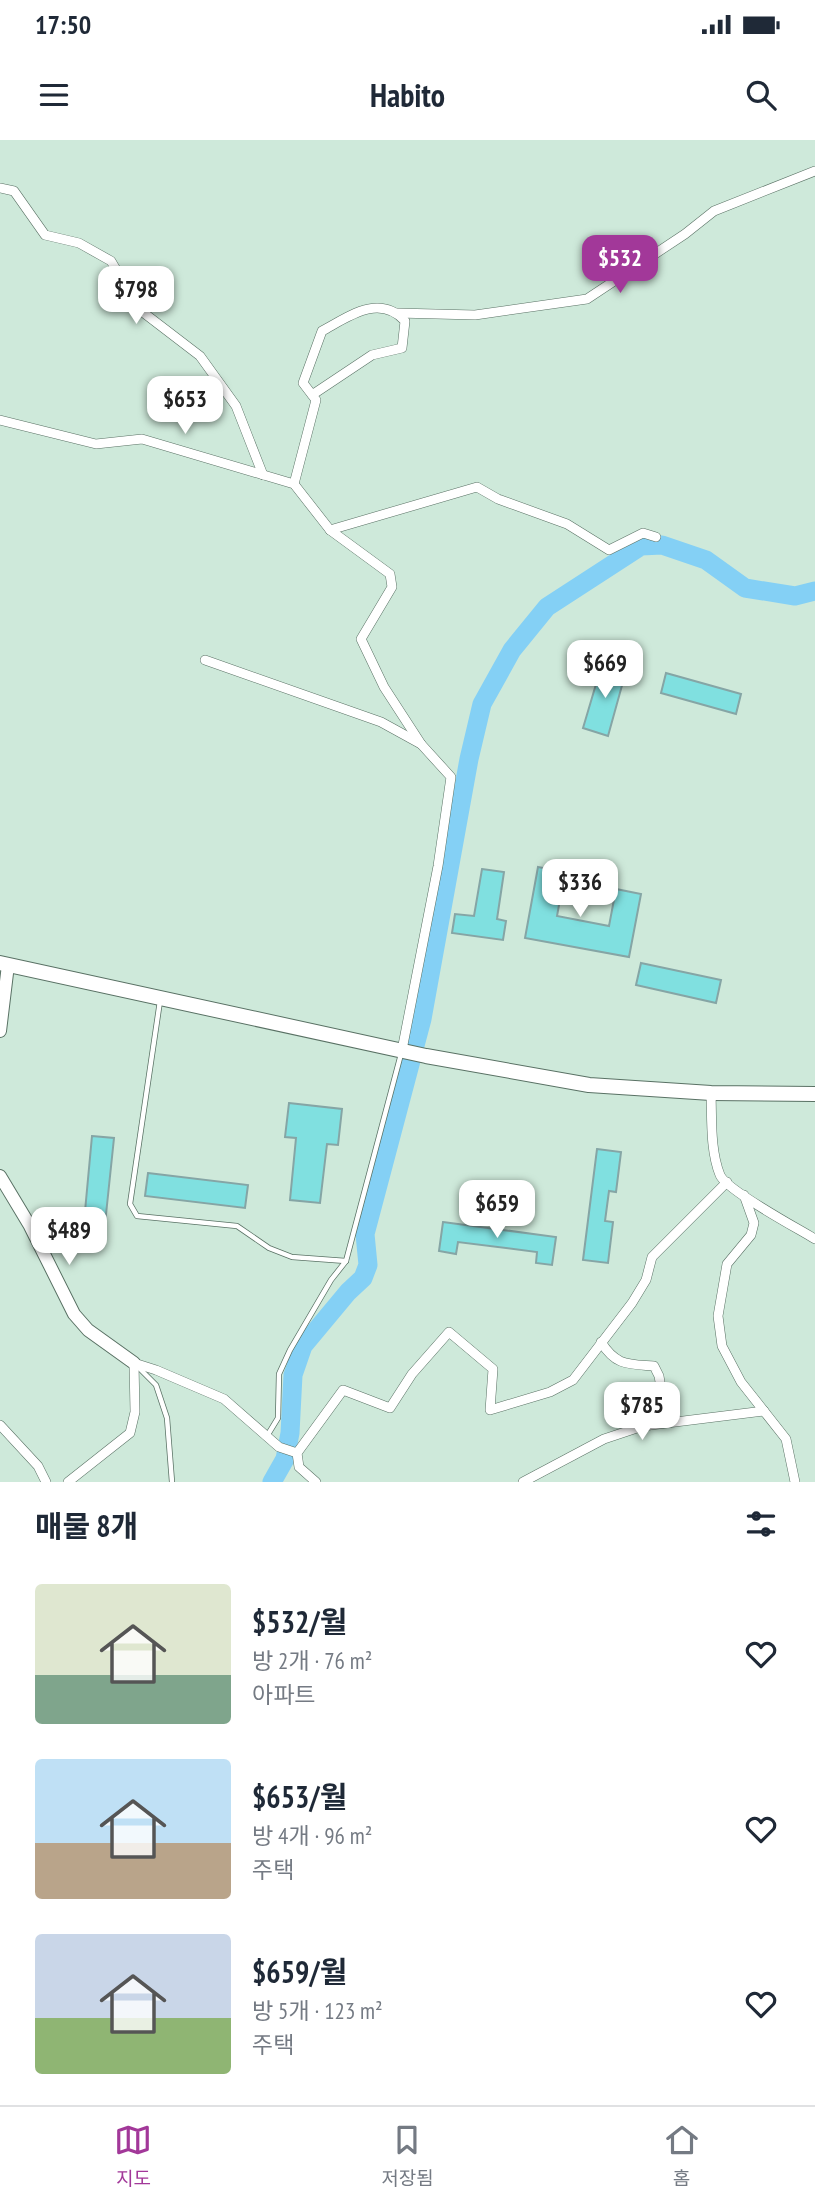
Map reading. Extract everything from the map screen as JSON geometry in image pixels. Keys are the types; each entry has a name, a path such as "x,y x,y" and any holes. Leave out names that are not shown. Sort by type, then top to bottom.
{"main road":[{"path":"4,964 426,1056 589,1085 711,1093 815,1094"}],"street":[{"path":"294,484 316,400 303,383 322,331 365,307 397,313 475,315 587,299 685,234 714,211 815,171"},
{"path":"0,188 14,191 45,235 79,243 111,261 140,310 200,356 236,405 263,475"},
{"path":"312,395 372,355 402,348 405,321 397,313"},
{"path":"0,420 96,444 142,439 294,484 330,530 390,574 392,587 361,639 384,687 421,744 451,777 438,866 403,1050"},
{"path":"330,530 477,487 499,499 567,524 609,550 643,533 656,537"},
{"path":"205,660 381,722 421,744"},
{"path":"0,1031 4,964"},
{"path":"711,1093 714,1153 721,1178 815,1239"},
{"path":"0,1176 30,1226 74,1314 88,1330 134,1363 224,1399 279,1447 296,1453"},
{"path":"316,1482 299,1467 296,1453 343,1390 390,1408 412,1374 449,1332 494,1369 491,1410 550,1392 573,1380 639,1292 646,1280 652,1257 727,1182"},
{"path":"744,1195 754,1223 751,1235 727,1264 718,1316 722,1346 741,1382 786,1439 794,1482"},
{"path":"601,1342 609,1354 622,1363 654,1366 659,1376 667,1423"},
{"path":"68,1482 130,1433 135,1412 134,1363"},
{"path":"523,1482 604,1439 643,1426 764,1411"},
{"path":"0,1425 38,1466 46,1482"}],"lane":[{"path":"161,998 130,1204 137,1216 237,1226 270,1248 292,1257 346,1261"},
{"path":"267,1436 278,1418 279,1374 331,1280 346,1261 403,1050"},
{"path":"134,1363 156,1385 160,1396 167,1418 172,1482"}],"building":[{"path":"602,664 626,671 608,736 583,728"},
{"path":"666,673 741,694 736,714 661,693"},
{"path":"538,867 565,872 557,916 609,926 616,889 641,894 629,957 525,938"},
{"path":"482,869 504,872 497,919 506,921 503,940 452,933 455,914 474,916"},
{"path":"641,963 721,980 716,1003 636,985"},
{"path":"289,1103 342,1109 338,1145 327,1144 320,1203 290,1200 296,1138 285,1137"},
{"path":"92,1136 114,1138 105,1224 84,1222"},
{"path":"597,1149 621,1152 616,1192 609,1191 605,1221 613,1222 608,1263 583,1260"},
{"path":"148,1173 248,1185 245,1208 145,1196"},
{"path":"443,1222 556,1237 552,1265 536,1263 537,1252 458,1242 456,1254 439,1251"}],"waterway":[{"path":"272,1482 285,1459 290,1433 293,1375 303,1346 363,1278 368,1265 365,1234 422,1019 469,759 482,704 512,650 547,607 641,546 662,545 706,560 745,588 795,596 815,591"}]}
